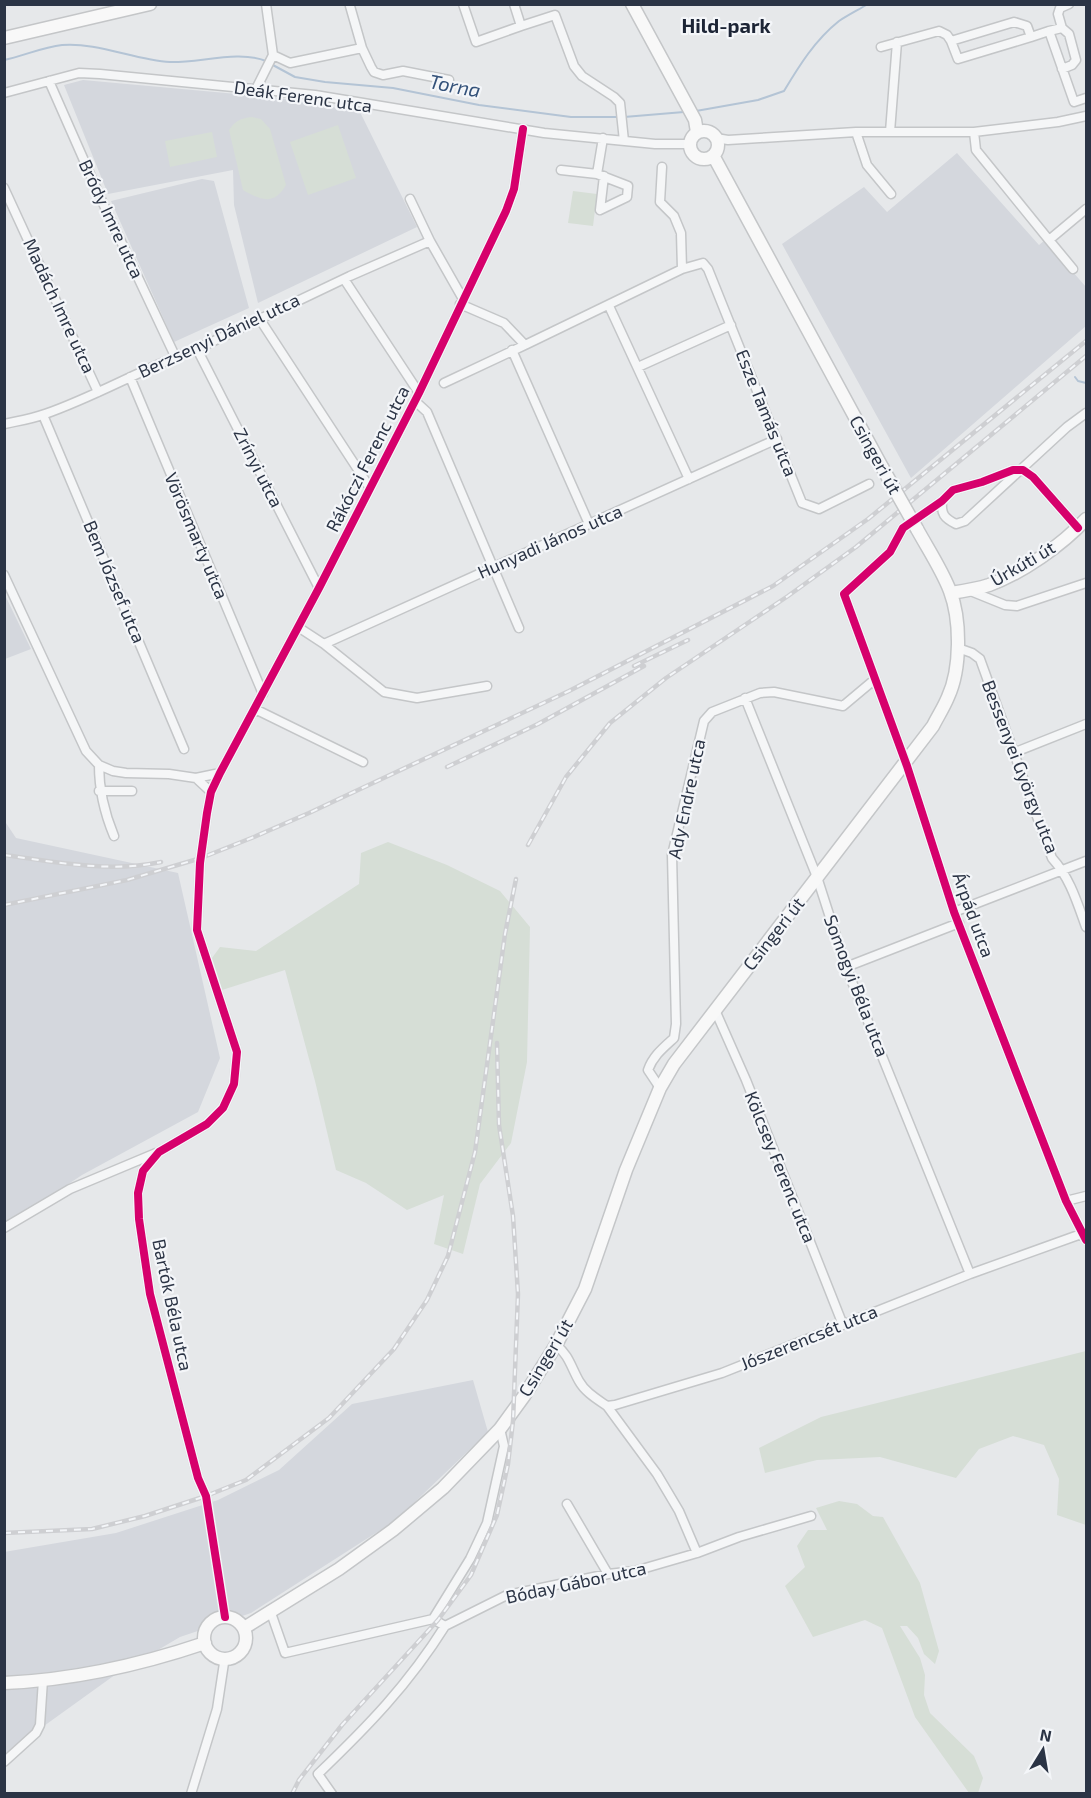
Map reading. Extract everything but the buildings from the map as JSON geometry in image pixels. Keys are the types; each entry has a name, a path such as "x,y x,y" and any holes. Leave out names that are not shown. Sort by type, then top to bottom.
{"main road":[{"path":"4,38 150,4"},
{"path":"632,4 696,126 716,138 719,150 714,157 698,158 692,153 689,144 696,126"},
{"name":"Csingeri út","path":"244,1628 339,1569 393,1530 443,1488 500,1429 556,1345 585,1289 626,1170 660,1088 686,1047 933,726 949,696 955,674 958,648 956,615 951,593 714,157"},
{"name":"Úrkúti út","path":"951,593 988,585 1011,575 1051,549 1082,523"},
{"path":"225,1617 236,1620 244,1628 246,1638 243,1648 236,1655 226,1659 215,1656 205,1643 204,1637 208,1625 213,1621 225,1617"},
{"path":"4,1683 105,1672 151,1661 205,1643"}],"street":[{"path":"256,89 272,56 266,4"},
{"path":"463,4 476,42 555,15 574,66 582,76 620,103 624,141"},
{"path":"514,4 521,26"},
{"path":"1062,69 1072,65 1076,60 1069,34 1062,28 1058,14 1060,8 1070,4"},
{"path":"350,6 362,48 374,72 383,75 404,71 449,80"},
{"path":"951,41 1014,22 1026,26 1031,37"},
{"path":"881,47 939,31 947,35 958,59 1062,28"},
{"path":"716,138 728,140 856,132 974,132 1082,117 1074,102 1049,31"},
{"path":"890,132 897,42"},
{"path":"272,56 290,63 362,48"},
{"name":"Deák Ferenc utca","path":"4,93 79,73 315,95 523,129 656,144 689,144"},
{"name":"Bródy Imre utca","path":"49,81 101,200 175,356"},
{"path":"1074,102 1086,98"},
{"name":"Rákóczi Ferenc utca","path":"211,792 417,397 506,212 514,189 523,129"},
{"path":"856,132 867,165 891,194"},
{"path":"974,132 976,150 1073,269"},
{"path":"561,170 600,175 603,138"},
{"path":"444,383 609,306 682,269 681,233 674,216 660,202 662,167"},
{"name":"Madách Imre utca","path":"4,188 98,392"},
{"path":"410,199 462,302 504,323 525,345"},
{"path":"1049,240 1086,209"},
{"name":"Berzsenyi Dániel utca","path":"4,424 43,415 98,392 175,356 197,349 259,318 430,241"},
{"name":"Esze Tamás utca","path":"682,269 703,263 708,269 802,503 819,509 869,484"},
{"path":"344,279 427,412 519,628"},
{"path":"609,306 689,479"},
{"path":"259,318 370,488"},
{"path":"638,367 731,325"},
{"name":"Zrínyi utca","path":"197,349 319,588"},
{"path":"512,350 589,524"},
{"name":"Vörösmarty utca","path":"130,377 263,694"},
{"path":"1082,523 1023,470 1013,470 953,490 942,501 941,511 943,516 956,524 965,521 1023,470 1067,427 1086,413"},
{"name":"Bem József utca","path":"43,415 184,749"},
{"name":"Hunyadi János utca","path":"324,644 777,439"},
{"name":"Árpád utca","path":"942,501 903,528 890,552 844,594 905,762 954,912 1066,1201 1085,1236"},
{"path":"4,575 86,751 99,765 126,773 169,774 196,778 220,773"},
{"path":"968,590 1005,605 1017,606 1086,583"},
{"path":"298,627 324,644 384,692 417,698 488,686"},
{"name":"Bessenyei György utca","path":"958,648 980,659 1052,858 1064,871 1086,927"},
{"name":"Ady Endre utca","path":"660,1088 648,1070 651,1061 674,1038 676,1024 672,855 704,721 712,712 760,693 774,692 843,706 874,680"},
{"name":"Somogyi Béla utca","path":"745,698 817,877 846,967 970,1274"},
{"path":"255,709 363,762"},
{"path":"1013,753 1086,724"},
{"path":"99,765 99,791 104,812 114,836"},
{"path":"196,778 211,792"},
{"path":"99,791 132,791"},
{"name":"Bartók Béla utca","path":"211,792 201,853 197,930 237,1052 234,1084 223,1108 207,1124 159,1152 143,1171 138,1193 139,1219 150,1294 198,1478 206,1496 225,1617"},
{"name":"Árpád utca","path":"954,912 1086,861"},
{"path":"846,967 959,923"},
{"name":"Kölcsey Ferenc utca","path":"715,1010 746,1080 843,1325"},
{"path":"4,1228 70,1189 159,1152"},
{"path":"1066,1201 1086,1196"},
{"name":"Jószerencsét utca","path":"607,1406 722,1373 970,1274 1085,1236"},
{"path":"556,1345 570,1360 579,1382 592,1396 607,1406 657,1474 679,1511 697,1553"},
{"path":"433,1619 471,1558 486,1523 504,1446 500,1429"},
{"path":"567,1504 608,1574"},
{"name":"Bóday Gábor utca","path":"445,1626 507,1595 608,1574 635,1571 811,1516"},
{"path":"270,1610 285,1653 433,1619 445,1626 402,1688 368,1726 318,1774 332,1794"},
{"path":"191,1794 217,1709 226,1659"},
{"path":"4,1762 36,1733 40,1725 43,1680"}],"shaded area":[{"path":"83,80 280,98 360,112 417,227 258,303 234,205 233,170 108,194 64,85"},
{"path":"252,117 261,119 270,129 286,185 277,196 272,198 261,198 243,190 229,130 239,121"},
{"path":"338,125 356,178 308,195 290,142"},
{"path":"212,132 217,157 170,167 165,141"},
{"path":"957,153 1039,245 1045,240 1086,287 1086,326 911,478 782,244 864,187 887,212"},
{"path":"202,179 214,181 249,308 174,342 111,201"},
{"path":"573,191 597,194 593,226 568,223"},
{"path":"4,593 31,649 5,659 4,659"},
{"path":"4,820 16,838 178,873 220,1058 198,1112 82,1175 5,1226"},
{"path":"388,842 447,865 500,891 530,927 527,1062 511,1143 480,1184 463,1254 434,1244 444,1195 407,1210 366,1183 336,1170 285,970 222,990 212,958 220,947 256,951 359,884 361,853"},
{"path":"1086,1351 1086,1525 1057,1515 1059,1479 1044,1445 1013,1436 979,1449 956,1478 880,1457 817,1460 765,1473 759,1448 821,1417"},
{"path":"473,1380 488,1432 396,1520 251,1613 180,1637 112,1677 5,1754 4,1552 116,1533 218,1500 279,1470 352,1404"},
{"path":"839,1501 857,1504 873,1516 883,1517 920,1583 939,1651 935,1664 924,1654 918,1638 907,1626 900,1626 920,1658 925,1675 924,1695 930,1713 974,1756 983,1778 978,1793 969,1793 915,1717 882,1628 865,1620 813,1637 785,1586 805,1567 797,1546 808,1530 827,1530 816,1508"}],"waterway":[{"name":"Torna","path":"696,111 758,100 784,91 822,36 839,21 868,4"},
{"name":"Torna","path":"4,60 55,46 75,45 157,61 181,62 231,57 266,61"},
{"name":"Torna","path":"271,64 295,77 325,82 393,88 479,105 571,117 619,117"},
{"name":"Torna","path":"624,117 684,112"},
{"path":"1075,377 1078,381 1086,383"}],"railway":[{"path":"4,905 127,880 201,858 254,837 569,691 773,586 868,519 1086,341"},
{"path":"528,845 566,777 610,723 666,678 856,547 1086,356"},
{"path":"634,666 688,640"},
{"path":"447,767 538,724 644,666"},
{"path":"4,855 63,863 122,867 161,862"},
{"path":"4,1533 92,1529 145,1516 246,1480 329,1418 394,1349 427,1300 448,1256 475,1152 505,934 516,879"},
{"path":"292,1794 299,1780 342,1725 438,1620 471,1575 497,1515 508,1464 513,1421 518,1294 513,1216 499,1125 497,1043"}],"cycle path":[{"path":"225,1617 206,1496 198,1478 150,1294 139,1219 138,1193 143,1171 159,1152 207,1124 223,1108 234,1084 237,1052 197,930 200,863 211,792 419,393 506,211 514,189 523,129"},
{"path":"1078,528 1033,477 1023,470 1013,470 953,490 942,501 903,528 890,552 844,594 907,766 954,912 1066,1201 1086,1240"}],"district":[{"name":"Hild-park","path":"726,26"}]}
